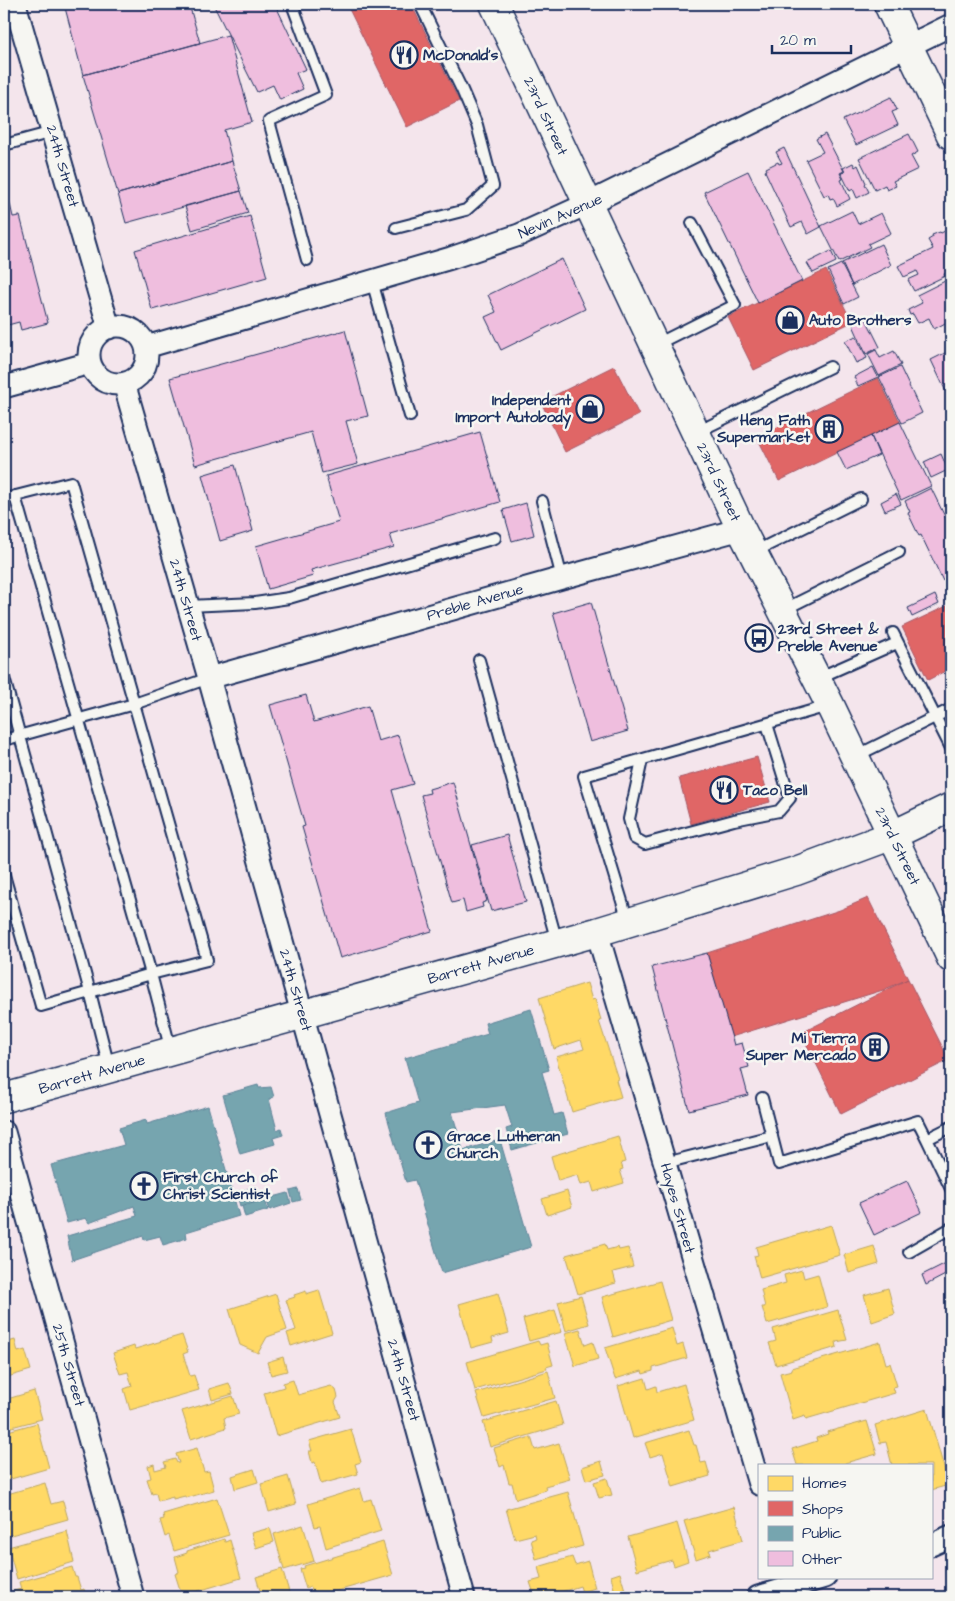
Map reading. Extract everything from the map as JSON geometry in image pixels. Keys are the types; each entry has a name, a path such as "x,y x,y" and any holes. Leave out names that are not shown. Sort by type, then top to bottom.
{"main road":[{"name":"23rd Street","path":"494,4 741,529 830,705 951,958"},
{"path":"888,4 951,135"},
{"name":"Barrett Avenue","path":"4,1098 597,932 796,871 893,835 951,807"}],"street":[{"name":"24th Street","path":"15,4 109,328"},
{"name":"Nevin Avenue","path":"146,347 450,258 518,235 587,204 951,25"},
{"path":"116,326 134,332 141,338 146,347 147,356 141,373 135,379 124,383 110,384 102,380 90,363 89,349 93,340 99,333 116,326"},
{"path":"4,387 90,363"},
{"name":"24th Street","path":"124,383 209,678 464,1597"},
{"name":"Preble Avenue","path":"209,678 741,529"},
{"name":"Hayes Street","path":"597,932 758,1481"},
{"name":"25th Street","path":"4,1132 133,1597"},
{"path":"932,1545 951,1536"},
{"path":"758,1597 788,1583 819,1578"}],"lane":[{"path":"292,4 326,96 269,121 307,260"},
{"path":"396,228 466,210 493,186 478,126 420,4"},
{"path":"4,144 53,132"},
{"path":"654,345 734,305 692,223"},
{"path":"372,281 410,416"},
{"path":"696,433 830,367"},
{"path":"4,499 71,482 207,960 41,1006 4,875"},
{"path":"15,496 151,974 171,1052"},
{"path":"753,553 861,498"},
{"path":"542,501 562,578"},
{"path":"188,606 255,603 289,598 495,538"},
{"path":"782,610 899,552"},
{"path":"893,633 951,748"},
{"path":"817,679 897,643"},
{"path":"479,660 557,943"},
{"path":"4,678 90,992 109,1069"},
{"path":"4,740 134,704 209,678"},
{"path":"629,922 584,776 830,705"},
{"path":"855,757 951,709"},
{"path":"642,760 629,819 634,838 645,844 734,820 779,811 790,798 767,724"},
{"path":"762,1098 779,1164 918,1121 951,1189"},
{"path":"927,1139 951,1127"},
{"path":"665,1163 772,1136"},
{"path":"909,1252 951,1228"}],"building: Homes":[{"path":"587,983 592,1000 595,999 601,1020 599,1021 618,1079 616,1080 621,1097 572,1112 556,1057 584,1049 581,1040 554,1049 539,998"},
{"path":"618,1136 625,1162 621,1163 623,1169 620,1170 624,1183 594,1192 591,1182 581,1185 578,1175 558,1181 551,1156"},
{"path":"567,1191 572,1207 547,1215 542,1199"},
{"path":"831,1225 840,1255 760,1278 754,1256 758,1255 756,1247"},
{"path":"605,1244 607,1250 618,1247 619,1250 628,1248 633,1267 613,1272 616,1283 578,1294 566,1255"},
{"path":"874,1246 879,1264 849,1273 844,1255"},
{"path":"802,1270 804,1278 818,1274 827,1307 767,1324 762,1307 765,1307 761,1290 786,1283 784,1275"},
{"path":"660,1281 671,1320 613,1337 602,1297"},
{"path":"888,1288 895,1314 872,1322 864,1295"},
{"path":"319,1290 332,1333 291,1346 287,1333 296,1330 286,1300 306,1291 306,1294"},
{"path":"498,1293 509,1333 492,1338 493,1342 471,1348 459,1304"},
{"path":"276,1294 287,1330 267,1337 258,1353 240,1345 229,1309"},
{"path":"581,1296 589,1324 566,1331 558,1302"},
{"path":"555,1310 562,1332 529,1341 523,1319"},
{"path":"838,1310 847,1340 836,1342 837,1347 776,1365 769,1343 776,1341 773,1329"},
{"path":"672,1328 677,1346 683,1344 687,1358 653,1368 653,1371 643,1374 642,1371 615,1379 605,1348"},
{"path":"580,1329 585,1345 593,1342 598,1359 575,1366 565,1333"},
{"path":"182,1335 188,1352 183,1354 190,1376 194,1375 199,1390 130,1410 124,1389 132,1386 128,1372 120,1374 113,1353 134,1346 135,1349"},
{"path":"15,1340 18,1352 25,1350 31,1370 4,1378 4,1343"},
{"path":"538,1341 540,1345 547,1343 553,1365 546,1367 547,1369 475,1390 467,1362"},
{"path":"880,1342 886,1364 890,1363 897,1386 893,1387 895,1393 806,1419 805,1416 793,1420 780,1373 792,1370 791,1368"},
{"path":"283,1357 287,1371 271,1375 267,1362"},
{"path":"548,1371 555,1398 484,1418 476,1393"},
{"path":"645,1378 648,1389 656,1386 657,1392 684,1384 694,1420 633,1438 618,1386"},
{"path":"293,1380 298,1395 331,1386 336,1390 338,1397 335,1402 340,1417 276,1436 264,1393 284,1387 283,1383"},
{"path":"229,1383 233,1394 212,1400 209,1389"},
{"path":"34,1391 42,1419 4,1429 4,1400"},
{"path":"233,1396 239,1414 224,1418 226,1428 191,1439 182,1411"},
{"path":"556,1401 563,1425 490,1447 483,1422"},
{"path":"927,1409 949,1485 932,1490 932,1464 892,1464 886,1442 880,1443 875,1425"},
{"path":"867,1421 877,1454 845,1464 797,1464 792,1449 817,1441 816,1438 828,1434 827,1432"},
{"path":"37,1423 49,1468 4,1481 4,1432"},
{"path":"351,1429 361,1462 355,1464 358,1474 321,1484 315,1462 312,1463 309,1451 312,1451 309,1441"},
{"path":"689,1430 701,1463 706,1462 710,1476 673,1487 663,1453 650,1457 645,1443"},
{"path":"531,1437 535,1450 559,1443 570,1479 545,1486 546,1490 516,1499 512,1483 509,1483 504,1465 500,1467 494,1448"},
{"path":"197,1448 204,1472 209,1471 214,1490 186,1498 185,1496 173,1499 173,1497 158,1501 156,1493 152,1494 147,1479 151,1478 148,1466 154,1464 155,1470 166,1467 164,1462 175,1459 179,1463 176,1454"},
{"path":"601,1461 605,1475 586,1480 582,1467"},
{"path":"254,1469 258,1482 235,1489 232,1476"},
{"path":"288,1476 296,1504 269,1512 261,1484"},
{"path":"607,1478 612,1495 599,1498 594,1482"},
{"path":"45,1483 51,1504 63,1501 68,1519 4,1537 4,1495"},
{"path":"360,1488 364,1501 371,1499 381,1531 326,1548 320,1526 315,1527 308,1504"},
{"path":"568,1492 583,1546 536,1559 531,1540 536,1538 535,1534 515,1539 506,1509"},
{"path":"217,1498 229,1535 174,1551 169,1535 165,1537 160,1520 164,1519 163,1514"},
{"path":"734,1507 743,1540 709,1550 711,1554 696,1559 684,1521"},
{"path":"677,1523 688,1561 674,1566 672,1560 637,1570 628,1537"},
{"path":"303,1525 314,1561 284,1570 274,1534"},
{"path":"270,1528 274,1542 256,1548 251,1533"},
{"path":"67,1531 74,1562 17,1579 8,1547"},
{"path":"224,1539 225,1542 230,1540 241,1578 182,1596 175,1574 179,1572 175,1557"},
{"path":"383,1542 393,1575 316,1597 313,1597 310,1587 306,1589 300,1569 305,1568 304,1566"},
{"path":"572,1557 575,1565 588,1561 595,1588 582,1592 580,1586 558,1593 560,1597 535,1597 530,1582 541,1579 538,1567"},
{"path":"72,1567 81,1590 84,1589 86,1597 4,1597 4,1594 21,1589 19,1582"},
{"path":"282,1569 290,1595 262,1597 256,1577"},
{"path":"620,1573 625,1590 615,1593 611,1576"},
{"path":"951,1588 951,1597 933,1597"}],"building: Shops":[{"name":"McDonald's","path":"360,4 411,4 459,101 407,127 349,9"},
{"name":"Auto Brothers","path":"826,270 852,322 754,370 728,317"},
{"name":"Independent Import Autobody","path":"614,366 639,415 565,452 541,402"},
{"name":"Heng Fath Supermarket","path":"878,378 900,422 779,481 757,437"},
{"path":"951,604 951,674 949,669 928,680 902,627"},
{"name":"Taco Bell","path":"757,757 770,802 691,824 679,778"},
{"path":"868,898 908,979 883,990 731,1037 707,953 840,910"},
{"name":"Mi Tierra Super Mercado","path":"908,979 949,1060 841,1114 801,1033"}],"building: Public":[{"name":"Grace Lutheran Church","path":"531,1009 549,1070 542,1072 554,1115 562,1113 568,1134 512,1150 506,1129 512,1127 505,1105 452,1112 463,1150 500,1140 531,1247 442,1273 415,1180 406,1182 386,1113 418,1103 405,1058 488,1034 485,1023"},
{"path":"258,1085 259,1088 271,1087 274,1097 269,1099 277,1130 281,1128 283,1135 273,1138 275,1144 240,1154 223,1095"},
{"name":"First Church of Christ Scientist","path":"208,1106 239,1216 186,1232 187,1238 163,1245 160,1236 144,1240 143,1236 72,1260 67,1236 137,1216 134,1206 89,1223 86,1218 67,1223 51,1165 124,1145 119,1128 146,1120 147,1124"},
{"path":"255,1187 258,1201 240,1206 236,1192"},
{"path":"298,1189 301,1200 293,1202 290,1191"},
{"path":"288,1193 291,1203 270,1210 266,1199"},
{"path":"265,1200 268,1210 245,1217 242,1206"}],"building: Other":[{"path":"64,4 125,4 126,6 135,4 189,4 200,43 83,75"},
{"path":"213,4 275,4 306,69 296,73 303,89 280,100 273,85 257,92"},
{"path":"228,35 252,122 224,130 232,161 118,194 83,75"},
{"path":"891,97 897,110 892,112 898,125 856,145 843,120"},
{"path":"825,134 844,171 840,173 843,179 841,180 850,199 837,206 833,198 830,199 828,194 824,196 806,160 823,152 816,139"},
{"path":"909,134 918,152 911,156 918,169 893,181 896,186 887,190 885,185 875,190 859,158"},
{"path":"784,148 821,227 808,234 802,222 791,227 765,171 767,170 766,168 778,162 779,164 782,163 776,152"},
{"path":"232,161 241,191 126,223 118,194"},
{"path":"853,163 855,167 858,165 869,192 857,198 853,189 850,191 841,173 845,172 843,168"},
{"path":"748,171 802,281 758,303 704,192"},
{"path":"7,191 13,217 20,216 48,323 21,330 19,322 4,326 4,192"},
{"path":"241,191 248,213 192,230 185,206"},
{"path":"852,211 858,224 881,213 891,233 868,244 870,247 839,262 821,226"},
{"path":"250,216 267,277 152,310 135,250"},
{"path":"945,231 951,244 951,271 944,274 945,276 914,291 908,280 919,275 917,271 904,277 898,266 933,249 928,240 933,237 932,235"},
{"path":"881,244 891,265 852,285 842,263"},
{"path":"831,251 836,262 813,273 807,263"},
{"path":"562,259 585,309 501,350 485,317 496,312 488,295"},
{"path":"841,264 858,297 844,304 828,270"},
{"path":"951,278 951,320 934,329 929,318 918,323 913,314 910,315 908,310 922,303 917,295"},
{"path":"865,317 880,347 866,354 852,323"},
{"path":"345,330 368,416 346,421 358,464 322,473 311,432 195,465 170,378"},
{"path":"856,336 867,358 856,363 845,341"},
{"path":"876,350 880,358 894,351 901,365 879,376 868,354"},
{"path":"951,350 951,402 931,360"},
{"path":"873,367 878,377 858,386 854,377"},
{"path":"900,367 922,413 902,423 879,377"},
{"path":"900,422 931,486 901,500 871,436"},
{"path":"480,432 500,502 390,534 394,547 311,570 313,576 268,589 256,546 339,522 326,476"},
{"path":"871,436 879,455 846,470 837,452"},
{"path":"941,454 948,470 931,478 924,462"},
{"path":"235,465 253,531 220,541 202,475"},
{"path":"931,488 951,529 951,577 943,581 908,513 910,512 905,501"},
{"path":"896,494 901,504 885,511 881,502"},
{"path":"526,503 534,535 512,541 503,510"},
{"path":"951,517 951,528 947,519"},
{"path":"935,595 939,604 912,617 908,608"},
{"path":"591,602 628,731 590,742 553,613"},
{"path":"306,695 314,722 368,706 378,741 398,735 413,784 392,790 432,931 340,958 302,827 305,826 270,705"},
{"path":"453,782 487,901 482,903 483,907 466,912 463,900 452,903 421,795 430,793 429,789"},
{"path":"507,835 526,902 491,911 472,845"},
{"path":"707,953 734,1045 742,1043 749,1067 741,1069 748,1095 689,1110 652,967"},
{"path":"907,1181 922,1212 874,1235 859,1203"},
{"path":"951,1259 951,1272 926,1285 922,1275"}],"place":[{"name":"McDonald's","path":"404,55"},
{"name":"Auto Brothers","path":"790,320"},
{"name":"Independent Import Autobody","path":"590,409"},
{"name":"Heng Fath Supermarket","path":"829,429"},
{"name":"23rd Street & Preble Avenue","path":"759,638"},
{"name":"Taco Bell","path":"724,790"},
{"name":"Mi Tierra Super Mercado","path":"875,1047"},
{"name":"Grace Lutheran Church","path":"428,1145"},
{"name":"First Church of Christ Scientist","path":"144,1186"}]}
